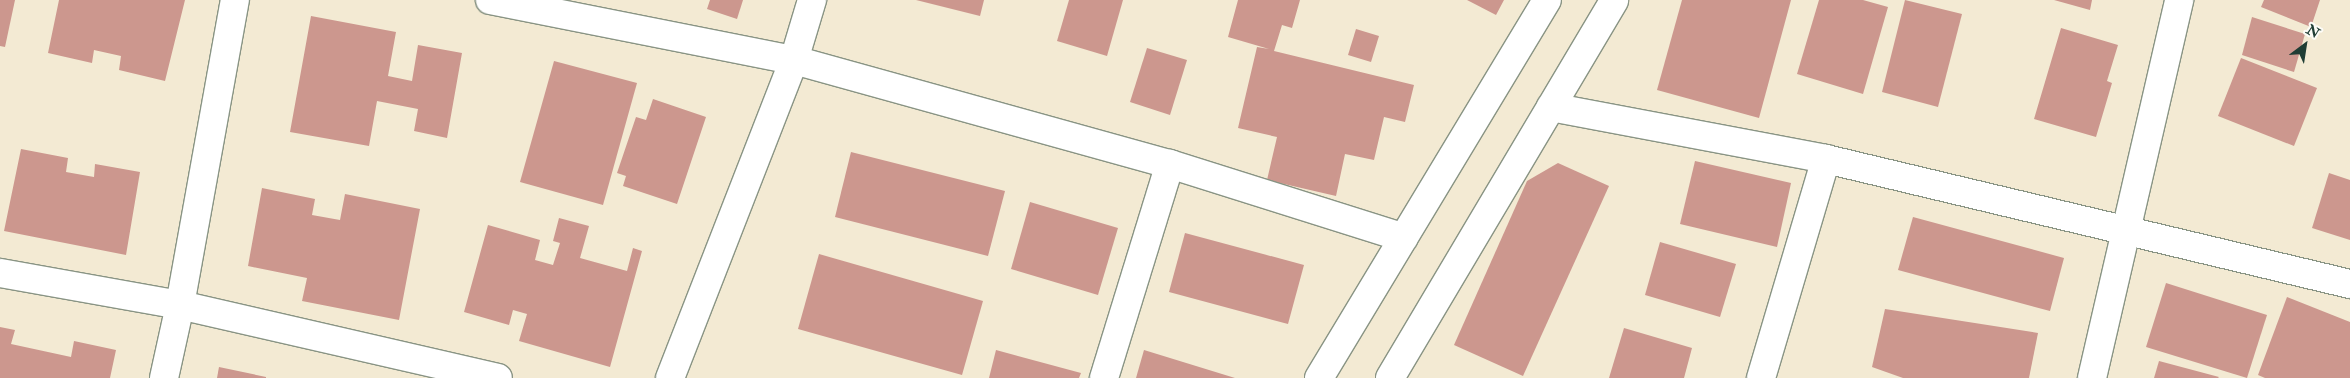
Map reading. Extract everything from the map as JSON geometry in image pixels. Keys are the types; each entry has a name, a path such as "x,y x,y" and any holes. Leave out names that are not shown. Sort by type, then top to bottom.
{"street":[{"path":"164,378 180,305 235,0"},
{"path":"490,0 794,60 1170,164 1404,238"},
{"path":"670,378 794,60 812,0"},
{"path":"1319,378 1546,0"},
{"path":"1390,378 1614,0"},
{"path":"2092,378 2179,0"},
{"path":"1551,107 1826,159 2350,284"},
{"path":"1761,378 1826,159"},
{"path":"1104,378 1170,164"},
{"path":"0,273 180,305 498,378"}],"building":[{"path":"0,0 15,0 5,47 0,46"},
{"path":"59,0 185,0 165,81 119,70 121,56 94,50 92,63 48,53"},
{"path":"710,0 743,0 737,19 707,9"},
{"path":"916,0 984,0 980,16"},
{"path":"1069,0 1123,0 1107,56 1057,41"},
{"path":"1238,0 1300,0 1292,28 1282,25 1274,51 1414,85 1405,122 1384,117 1374,160 1345,154 1336,196 1267,180 1277,137 1238,128 1257,47 1269,49 1228,37"},
{"path":"1467,0 1504,0 1496,15"},
{"path":"1682,0 1791,0 1759,118 1657,90"},
{"path":"1819,0 1863,0 1888,7 1863,94 1797,74"},
{"path":"1905,0 1962,14 1938,107 1882,92"},
{"path":"2054,0 2092,0 2090,10"},
{"path":"2264,0 2320,0 2311,27 2261,7"},
{"path":"311,16 396,32 388,76 412,81 418,45 462,53 447,138 414,131 418,109 377,101 369,146 290,132"},
{"path":"2252,17 2305,34 2294,72 2242,55"},
{"path":"2061,28 2118,45 2107,81 2112,83 2096,137 2034,119"},
{"path":"1356,29 1379,36 1371,62 1348,55"},
{"path":"1147,48 1187,60 1170,115 1130,102"},
{"path":"2241,58 2317,88 2294,146 2218,116"},
{"path":"554,61 637,83 603,205 520,182"},
{"path":"653,99 706,117 677,204 623,186 626,176 617,173 636,117 646,120"},
{"path":"21,149 68,158 66,172 94,177 95,164 140,172 126,255 4,231"},
{"path":"851,152 1005,191 988,256 835,217"},
{"path":"1695,161 1791,183 1777,247 1680,224"},
{"path":"1558,163 1609,186 1523,376 1454,345 1527,181"},
{"path":"2329,173 2350,180 2350,240 2312,228"},
{"path":"262,188 315,199 312,215 340,220 345,194 420,209 399,320 302,301 307,278 248,266"},
{"path":"1030,202 1118,228 1098,295 1011,269"},
{"path":"1913,217 2064,258 2050,311 1898,270"},
{"path":"559,218 589,226 580,258 627,271 633,248 642,251 610,367 519,341 527,314 513,310 509,325 464,312 488,225 540,240 535,260 553,265 560,243 553,241"},
{"path":"1185,233 1304,265 1288,324 1169,292"},
{"path":"1660,242 1736,264 1720,317 1645,295"},
{"path":"819,254 983,301 962,375 798,329"},
{"path":"2166,283 2267,315 2247,378 2146,347"},
{"path":"2287,297 2350,322 2350,378 2265,378 2258,375"},
{"path":"1885,309 2038,333 2029,378 1903,378 1872,367"},
{"path":"0,327 15,330 11,344 71,357 74,341 116,350 110,378 0,378"},
{"path":"1624,328 1692,348 1684,378 1609,378"},
{"path":"996,350 1081,373 1079,378 989,378"},
{"path":"1144,350 1235,378 1136,378"},
{"path":"2159,361 2219,377 2154,378"},
{"path":"219,367 266,377 266,378 217,378"}]}
